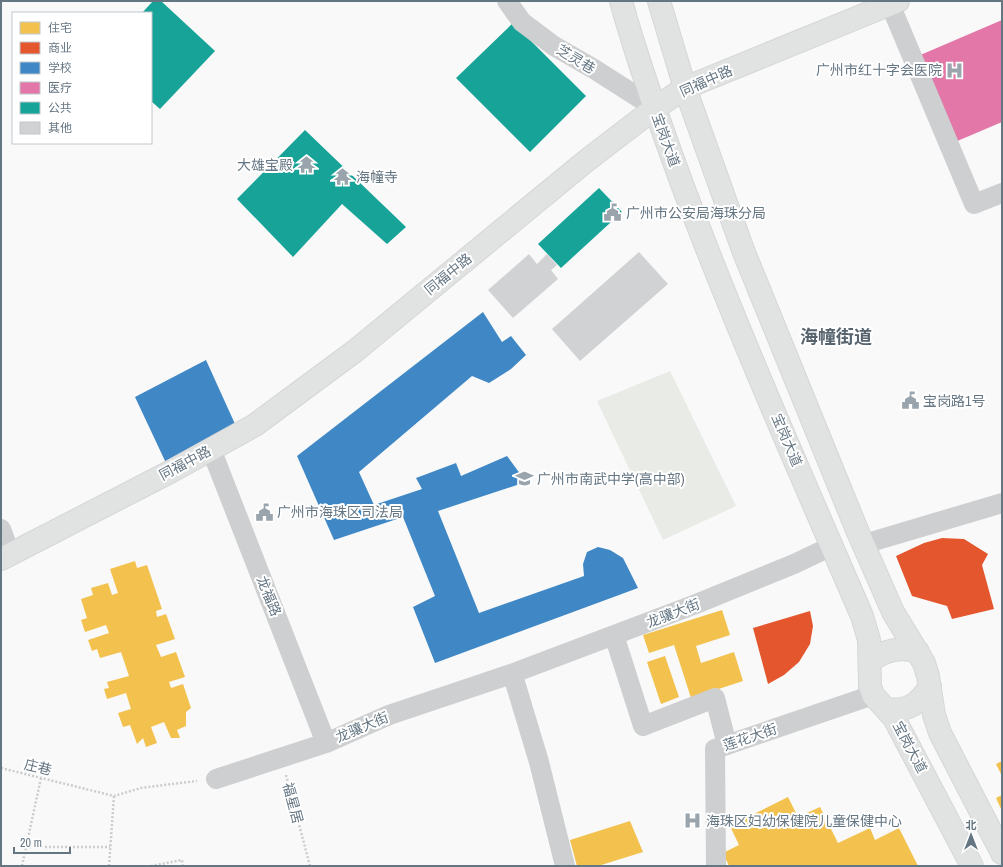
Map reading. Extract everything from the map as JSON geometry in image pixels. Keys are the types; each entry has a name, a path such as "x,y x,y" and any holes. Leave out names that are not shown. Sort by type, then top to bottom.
{"main road":[{"name":"宝岗大道","path":"621,1 655,108 698,225 729,304 864,622 869,640 870,686 880,702 894,718 972,866"},
{"path":"659,1 685,88 743,250 857,530 893,612 903,631 924,663 930,686 934,715 940,733 1002,853"},
{"name":"同福中路","path":"6,556 170,472 255,425 355,351 586,161 655,108 685,88 894,3"},
{"path":"870,661 893,649 908,649 918,652"},
{"path":"880,702 897,711 913,706 923,698 930,686"}],"street":[{"name":"芝灵巷","path":"507,1 522,22 554,46 594,69 655,108"},
{"path":"894,3 974,204 1002,193"},
{"name":"龙福路","path":"211,449 326,743"},
{"path":"864,544 1002,503"},
{"path":"1,529 6,556"},
{"name":"龙骧大街","path":"326,743 389,715 512,674 696,604 794,564 832,546"},
{"path":"614,635 643,726 715,698 727,745"},
{"path":"512,674 539,762 565,866"},
{"name":"莲花大街","path":"716,866 715,749 880,702"},
{"path":"216,778 326,743"}],"path":[{"name":"福星居","path":"281,758 310,866"},
{"name":"庄巷","path":"1,768 114,796"},
{"path":"22,866 40,778"},
{"path":"109,866 114,796 141,788 216,778"},
{"path":"25,847 110,847"},
{"path":"151,866 182,860 183,866"}],"shaded area":[{"path":"670,371 736,506 663,540 597,401"}],"building: 住宅":[{"path":"135,561 137,568 147,565 162,609 156,611 157,617 166,614 175,639 156,645 161,657 176,652 185,677 169,682 171,688 183,684 191,708 186,712 186,726 177,730 180,738 171,738 164,722 151,727 157,743 146,747 143,738 137,744 130,725 123,727 118,713 131,709 126,693 107,699 104,689 109,688 107,682 129,676 121,652 100,658 97,649 92,651 88,640 109,633 106,625 85,632 81,620 87,618 81,599 93,595 91,588 108,583 112,595 118,593 110,569"},
{"path":"722,610 730,635 696,646 701,663 734,652 743,681 691,698 674,645 649,653 643,635"},
{"path":"665,656 679,697 661,704 647,662"},
{"path":"1002,761 1002,776 996,764"},
{"path":"1002,795 1002,811 996,798"},
{"path":"788,797 798,817 820,807 838,843 870,828 875,840 899,828 918,866 729,866 723,853 739,845 730,826"},
{"path":"630,821 643,852 598,866 577,866 570,840"}],"building: 商业":[{"path":"942,538 964,539 988,554 982,565 994,609 952,619 947,606 912,596 896,556 924,543"},
{"path":"810,611 813,626 810,644 799,662 784,675 768,684 753,628"}],"building: 学校":[{"path":"483,312 502,342 511,336 526,355 511,369 489,383 472,376 359,472 374,505 422,489 416,478 456,463 461,476 507,456 526,482 438,511 479,613 584,576 583,564 587,552 598,547 610,550 623,558 638,588 435,663 413,607 435,596 403,517 334,540 297,456"},
{"path":"206,360 235,424 166,463 135,397"}],"building: 医疗":[{"path":"1002,20 1002,122 955,142 918,56"}],"building: 公共":[{"path":"153,1 161,1 215,51 160,109 152,102 152,12 143,12"},
{"path":"513,23 586,96 530,152 456,78"},
{"name":"大雄宝殿","path":"305,130 406,227 387,244 342,204 293,257 237,199"},
{"path":"599,188 622,212 561,268 538,244"}],"building: 其他":[{"path":"639,252 668,284 580,361 552,329"},
{"path":"529,254 537,264 547,254 557,265 551,270 558,279 513,318 488,290"}],"place":[{"name":"广州市红十字会医院","path":"955,70"},
{"name":"大雄宝殿","path":"306,165"},
{"name":"海幢寺","path":"343,177"},
{"name":"广州市公安局海珠分局","path":"613,213"},
{"name":"宝岗路1号","path":"910,401"},
{"name":"广州市南武中学(高中部)","path":"524,479"},
{"name":"广州市海珠区司法局","path":"264,512"},
{"name":"海珠区妇幼保健院儿童保健中心","path":"693,821"}],"district":[{"name":"海幢街道","path":"836,336"}]}
